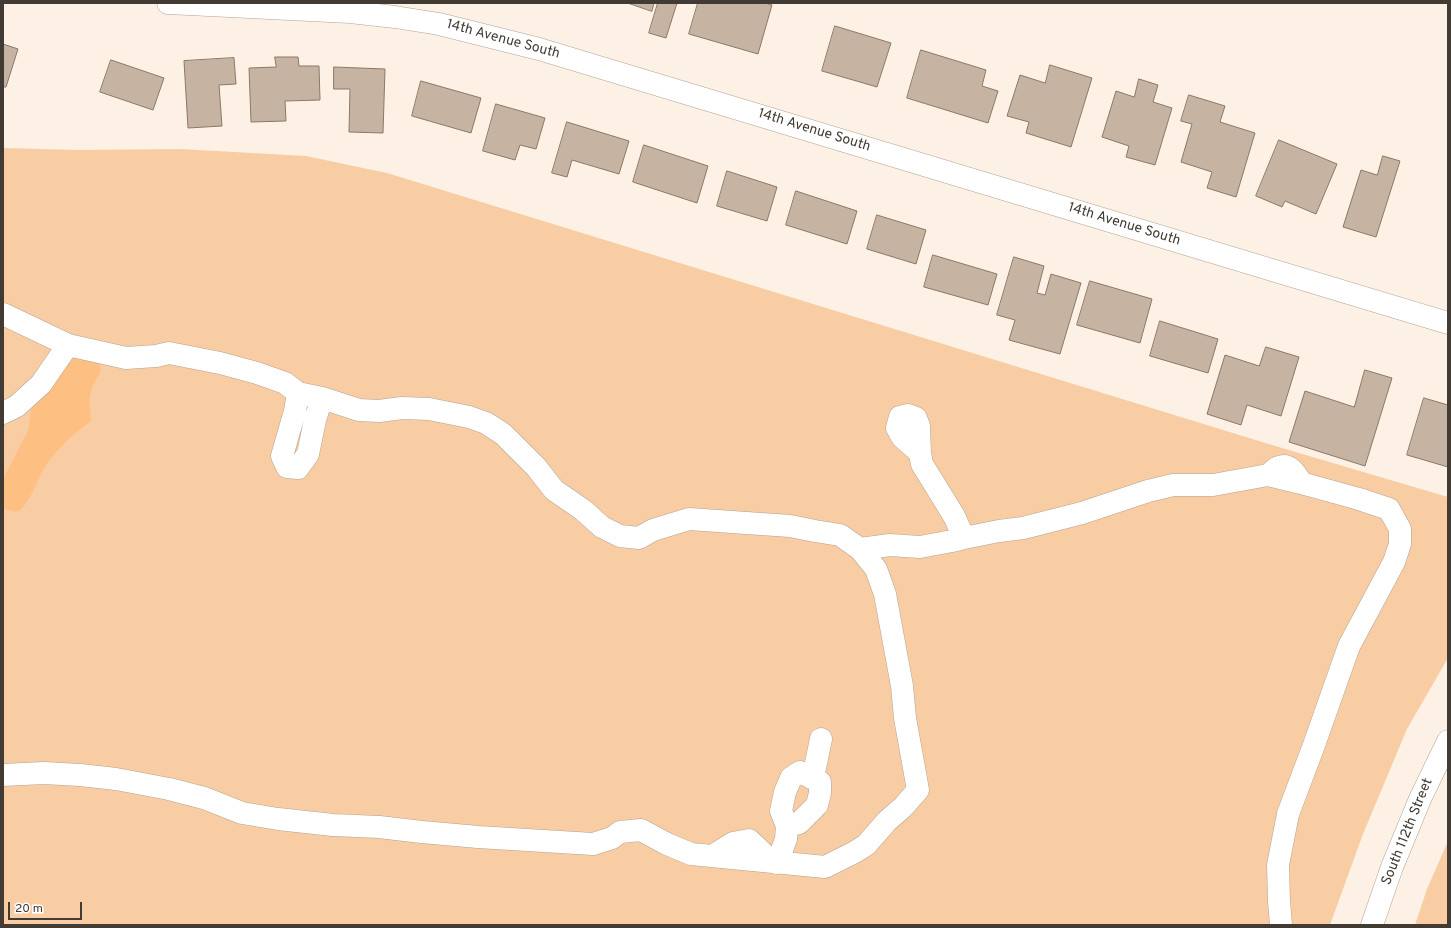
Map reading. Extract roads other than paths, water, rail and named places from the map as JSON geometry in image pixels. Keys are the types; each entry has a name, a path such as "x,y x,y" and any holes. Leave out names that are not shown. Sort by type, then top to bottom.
{"street":[{"name":"14th Avenue South","path":"168,3 327,7 439,24 539,49 1448,323"},
{"path":"3,314 68,344 126,358 156,356 169,353 220,363 257,373 285,383 298,393 322,398 359,410 379,411 402,408 429,409 469,417 486,423 503,434 536,467 554,490 583,510 602,528 620,536 639,538 653,530 689,519 790,526 840,535 860,549 876,569 884,594 902,686 905,718 918,790 903,807 887,821 866,845 825,867 691,854 667,844 641,830 620,832 612,838 593,844 493,838 379,827 333,825 278,819 242,813 204,798 169,789 116,779 44,773 3,775"},
{"path":"3,413 17,406 41,384 68,344"},
{"path":"298,393 295,411 282,456 287,467 298,468 308,454 315,420 322,398"},
{"path":"920,453 922,464 954,516 964,538"},
{"path":"860,549 890,545 920,547 999,530 1023,528 1082,513 1148,491 1173,485 1212,485 1268,475 1353,497 1389,509 1400,529 1400,544 1394,562 1349,646 1288,814 1278,865 1281,925"},
{"path":"811,778 815,768 821,739"},
{"name":"South 112th Street","path":"1372,925 1392,868 1420,799 1448,741"},
{"path":"777,863 786,839 787,826 781,811 785,792 791,778 800,772 820,782 820,793 817,805 799,823 787,826"}]}
